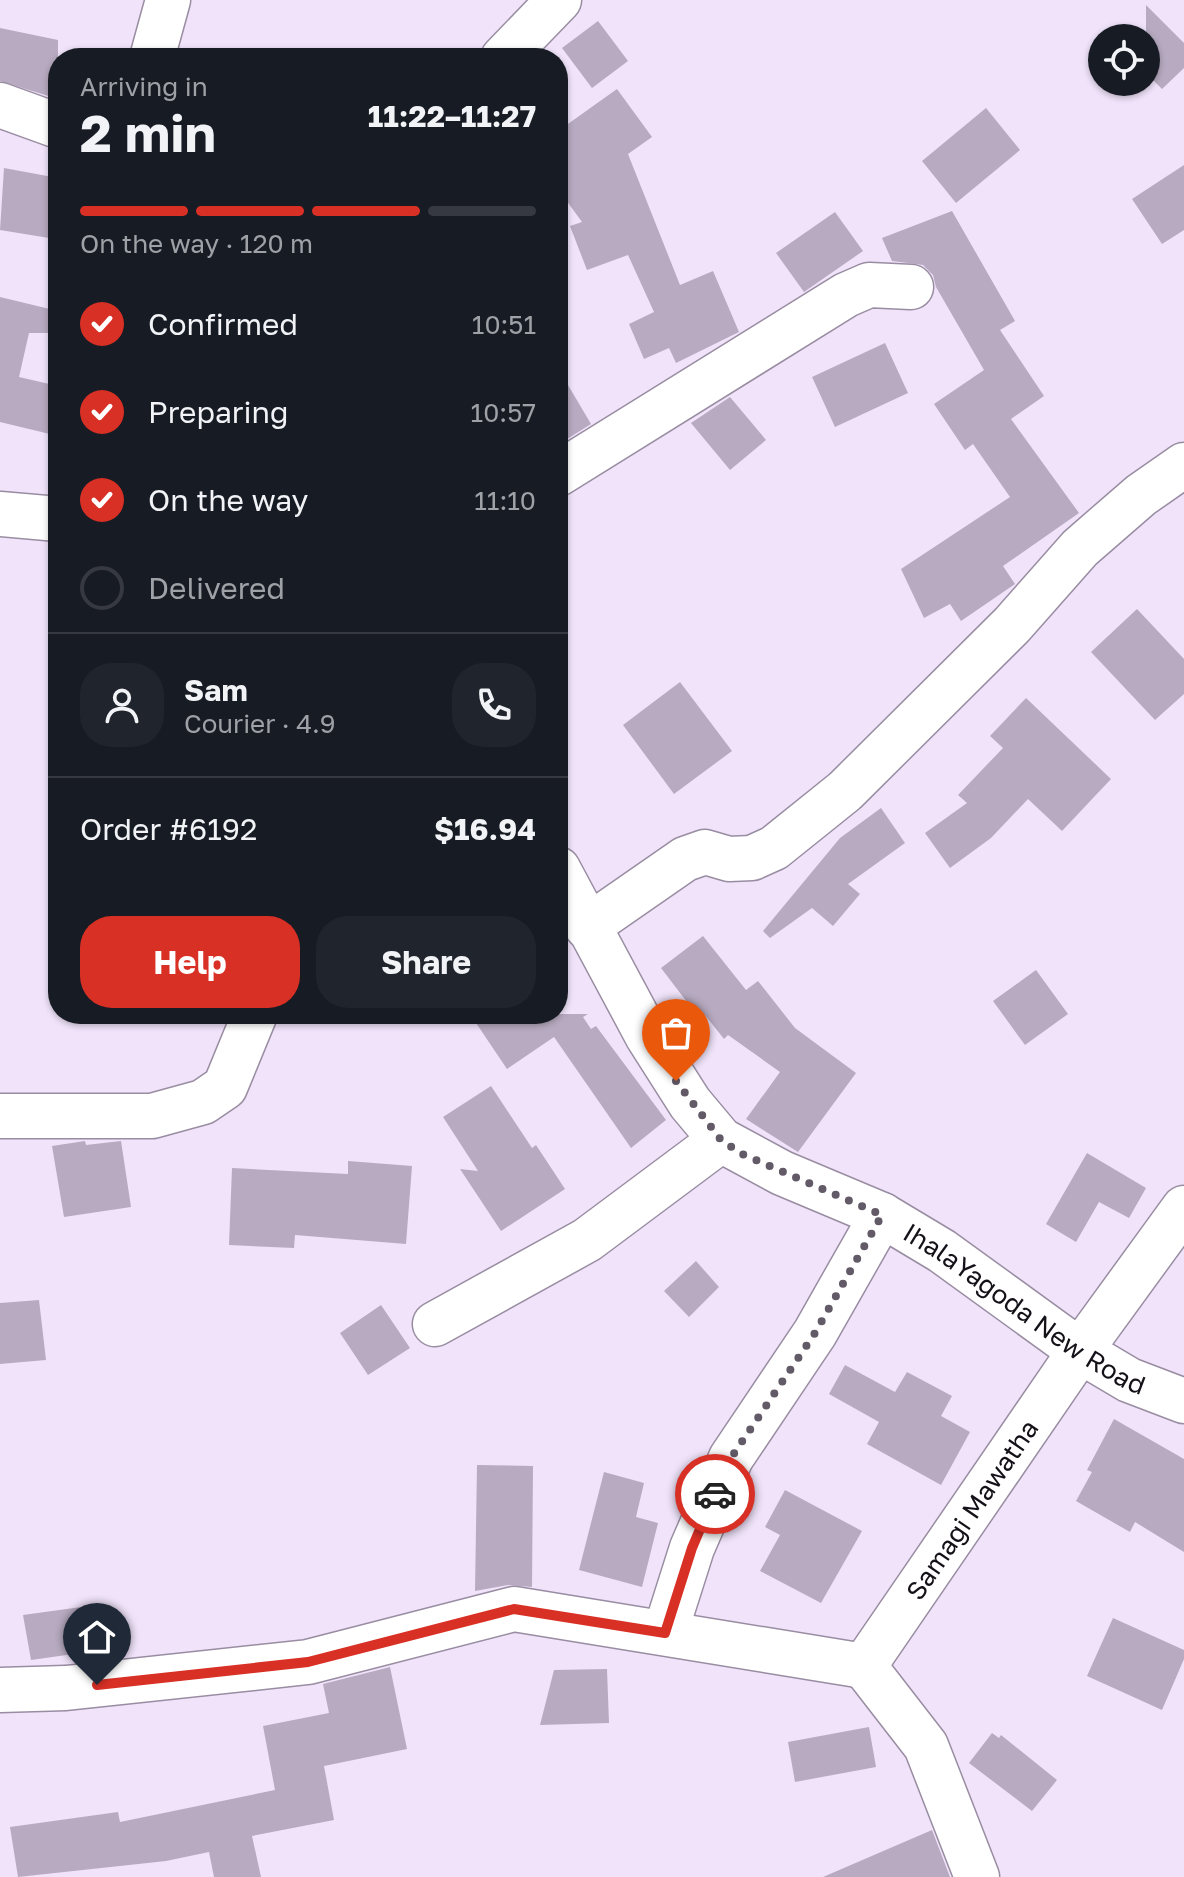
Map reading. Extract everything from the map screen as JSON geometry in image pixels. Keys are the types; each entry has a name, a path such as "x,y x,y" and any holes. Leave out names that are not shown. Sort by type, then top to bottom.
{"street":[{"path":"155,48 168,0"},
{"path":"513,48 559,0"},
{"path":"0,105 48,122"},
{"path":"568,468 846,295 869,285 911,287"},
{"path":"587,927 685,859 705,852 729,859 752,858 774,848 845,791 1012,625 1080,548 1141,495 1184,465"},
{"path":"0,514 48,518"},
{"name":"IhalaYagoda New Road","path":"568,889 665,1063 690,1103 721,1140 782,1173 882,1215 942,1251 1080,1351 1129,1380 1184,1401"},
{"path":"0,1116 152,1116 203,1102 225,1087 251,1024"},
{"path":"435,1324 587,1240 721,1140"},
{"name":"Samagi Mawatha","path":"864,1666 1080,1351 1184,1208"},
{"path":"665,1633 692,1548 731,1458 815,1333 882,1215"},
{"path":"0,1690 66,1688 308,1662 514,1609 864,1666 926,1746 977,1877"}],"building":[{"path":"1146,5 1184,43 1184,68 1162,89 1160,24 1146,24"},
{"path":"598,21 628,61 592,88 568,56 568,48 562,48"},
{"path":"0,28 58,40 58,48 48,48 48,96 0,81"},
{"path":"617,89 652,137 628,154 680,285 713,271 739,332 676,363 669,348 644,359 629,324 654,312 628,255 587,270 570,226 582,222 568,203 568,124"},
{"path":"986,108 1020,150 956,203 922,161"},
{"path":"1184,165 1184,230 1162,244 1132,199"},
{"path":"4,168 48,176 48,238 0,230"},
{"path":"952,211 1015,321 1000,330 1044,396 1011,419 1079,513 1003,566 1015,584 961,621 950,604 924,618 901,569 1010,497 973,444 965,450 934,404 984,370 936,287 933,275 923,265 892,261 882,238"},
{"path":"835,212 863,251 804,292 776,253"},
{"path":"0,297 48,309 48,333 29,333 19,377 48,384 48,434 0,422"},
{"path":"885,343 908,393 835,427 812,377"},
{"path":"568,385 591,424 568,438"},
{"path":"730,397 766,440 730,470 691,423"},
{"path":"1137,609 1184,659 1184,694 1155,720 1091,652"},
{"path":"680,682 732,751 674,794 623,725"},
{"path":"1026,698 1111,779 1062,831 1028,799 991,838 950,868 925,833 967,803 958,795 1003,748 990,736"},
{"path":"881,808 905,843 848,884 860,894 833,926 812,908 770,938 763,931 840,838"},
{"path":"703,936 746,990 758,981 795,1028 856,1073 798,1152 746,1119 780,1072 728,1035 724,1039 705,1015 700,1019 661,968"},
{"path":"1036,970 1068,1014 1025,1045 993,1001"},
{"path":"568,1014 588,1014 583,1017 591,1029 596,1026 666,1120 631,1148 554,1037 507,1069 477,1024 568,1024"},
{"path":"491,1086 532,1148 536,1145 565,1189 501,1231 460,1169 478,1171 443,1117"},
{"path":"85,1141 86,1145 121,1141 131,1207 64,1217 52,1146"},
{"path":"1087,1153 1146,1188 1129,1218 1099,1202 1076,1242 1046,1224"},
{"path":"348,1161 412,1166 406,1244 295,1235 294,1248 229,1245 232,1168 348,1174"},
{"path":"696,1261 719,1287 689,1317 664,1291"},
{"path":"39,1300 46,1360 0,1364 0,1303"},
{"path":"381,1305 410,1348 368,1375 340,1333"},
{"path":"845,1365 895,1392 907,1372 952,1396 941,1416 970,1432 941,1485 867,1444 879,1422 829,1394"},
{"path":"1114,1419 1184,1459 1184,1552 1135,1522 1130,1532 1076,1501 1092,1472 1087,1470"},
{"path":"477,1465 533,1466 532,1587 508,1585 475,1591"},
{"path":"604,1472 644,1483 636,1517 658,1523 642,1587 579,1570"},
{"path":"785,1490 862,1531 821,1603 760,1571 780,1535 765,1527"},
{"path":"96,1605 102,1650 31,1660 23,1615"},
{"path":"1113,1618 1184,1650 1184,1659 1162,1710 1087,1676"},
{"path":"390,1667 407,1749 324,1766 334,1820 252,1836 261,1877 214,1877 209,1852 166,1861 18,1877 10,1827 118,1812 120,1822 275,1790 263,1726 329,1713 323,1684"},
{"path":"607,1669 609,1723 540,1725 554,1670"},
{"path":"869,1727 876,1767 795,1782 788,1742"},
{"path":"992,1733 999,1738 1001,1735 1057,1780 1032,1811 969,1763"},
{"path":"932,1830 950,1877 823,1877"}],"way so far":[{"path":"676,1081 721,1140 742,1154 882,1215 815,1333 731,1458 715,1494"}],"route":[{"path":"97,1685 308,1662 514,1609 665,1633 692,1548 715,1494"}]}
